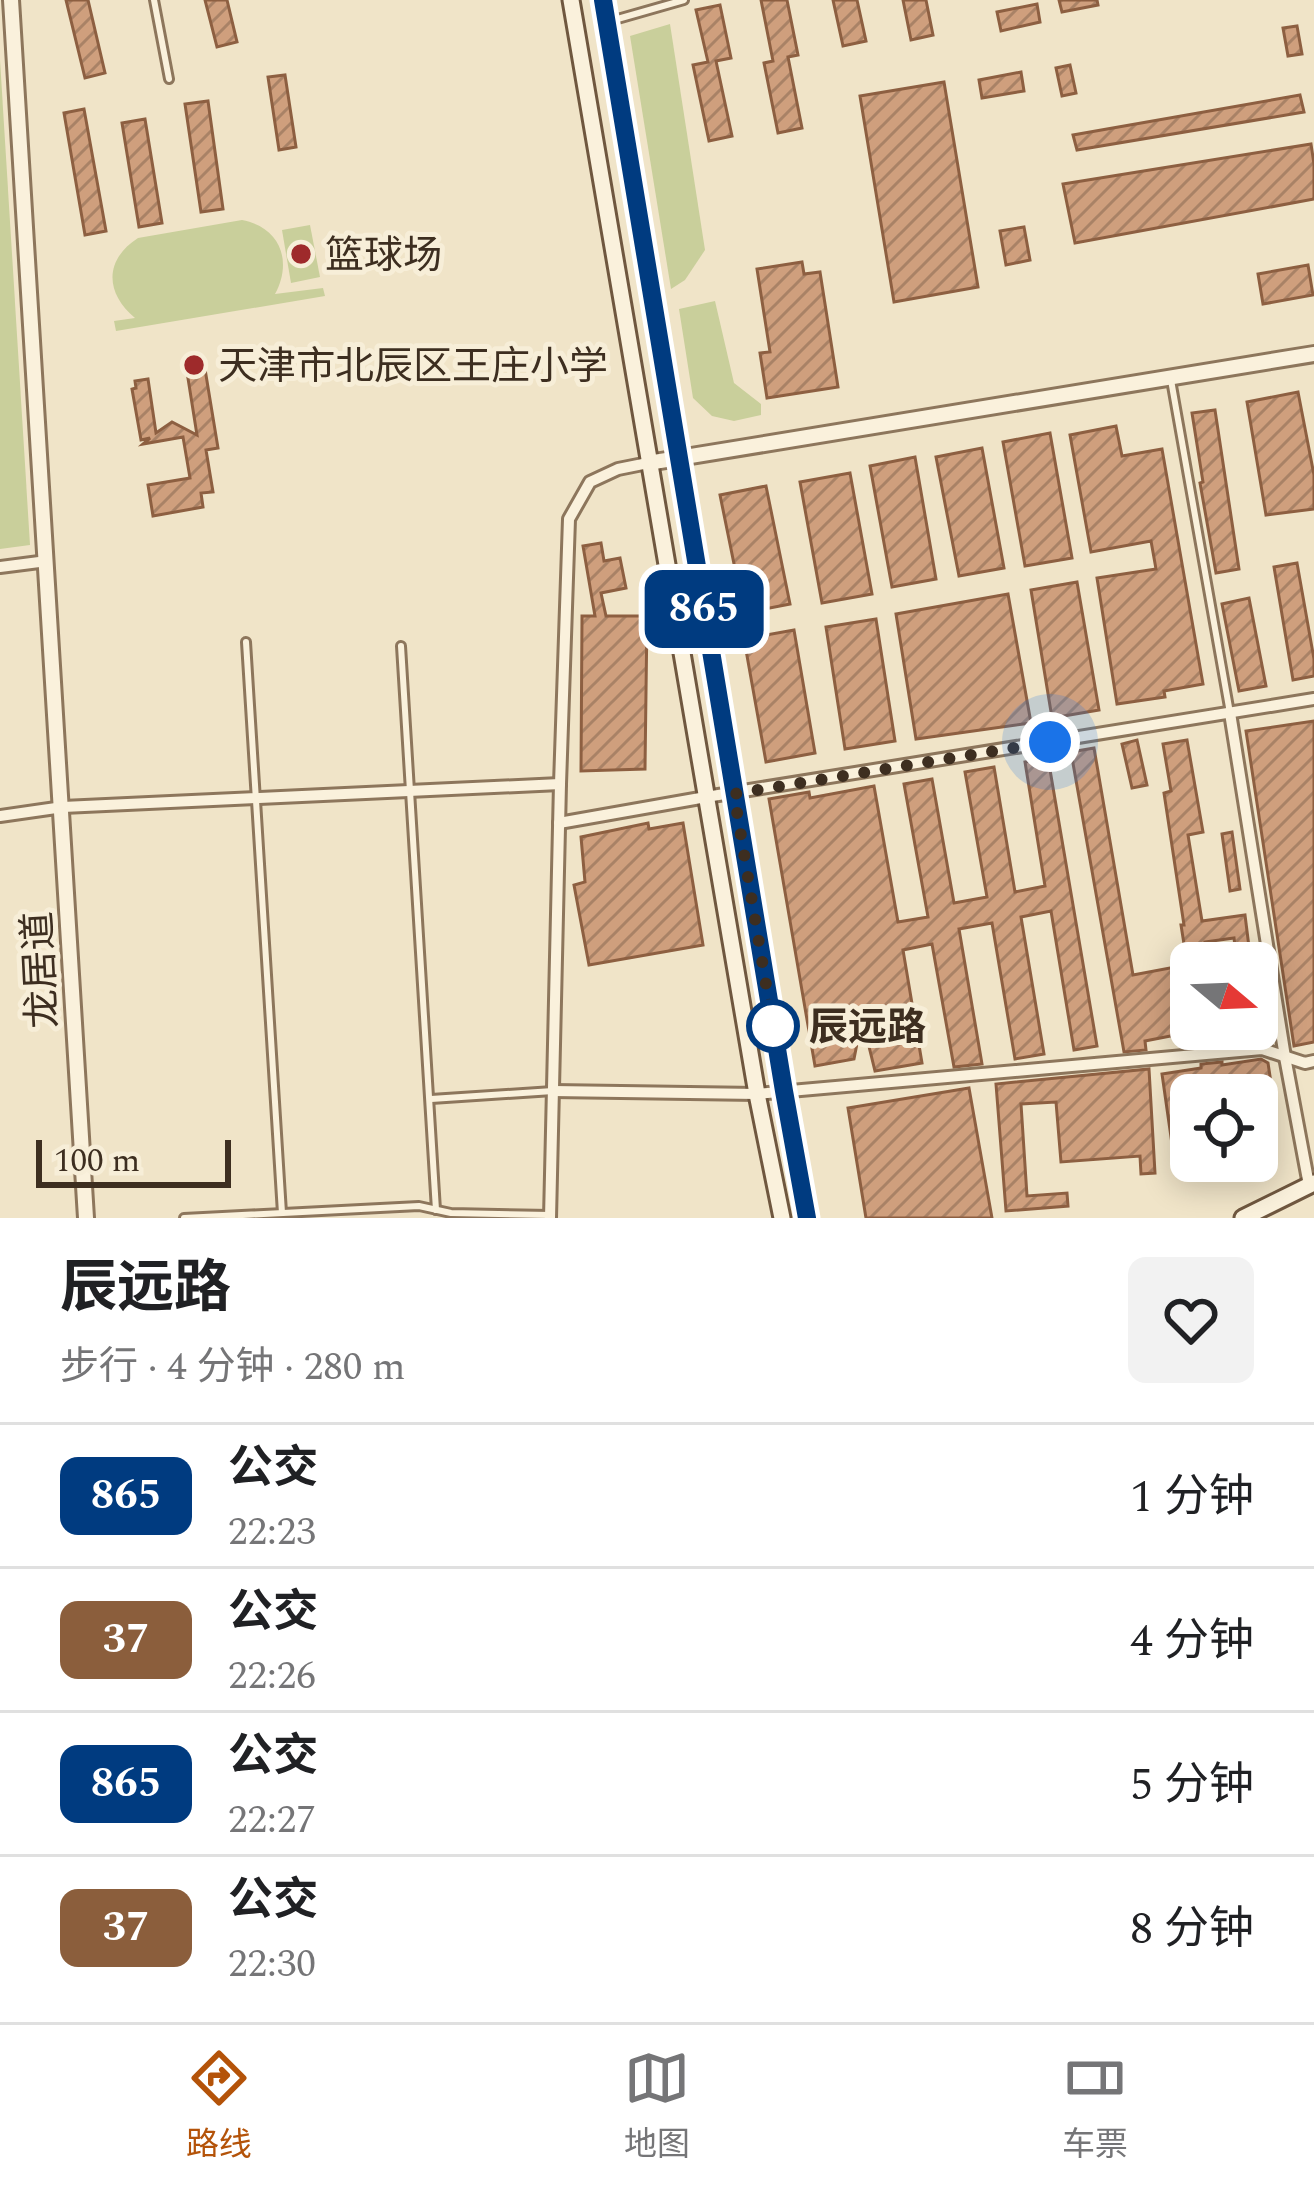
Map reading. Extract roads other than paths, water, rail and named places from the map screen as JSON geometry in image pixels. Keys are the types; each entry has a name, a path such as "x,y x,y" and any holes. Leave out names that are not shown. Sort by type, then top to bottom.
{"main road":[{"path":"571,0 782,1218"},
{"path":"603,0 807,1218"},
{"path":"1243,1218 1311,1184"}],"street":[{"name":"龙居道","path":"11,0 86,1218"},
{"path":"550,1216 569,519 590,482 648,463 1314,354"},
{"path":"0,567 47,561"},
{"path":"559,823 1314,700"},
{"path":"1230,713 1285,1057 1311,1184"},
{"path":"0,816 63,807 560,784"},
{"path":"553,1091 757,1094 1262,1049 1306,1063 1314,1061"}],"lane":[{"path":"154,0 169,79"},
{"path":"607,22 683,0"},
{"path":"1171,377 1230,713"},
{"path":"245,642 282,1213"},
{"path":"401,646 436,1210"},
{"path":"429,1100 553,1091"},
{"path":"184,1218 419,1206 451,1214 550,1216"}],"place":[{"name":"篮球场","path":"301,254"},
{"name":"天津市北辰区王庄小学","path":"194,365"},
{"name":"辰远路","path":"773,1026"}]}
